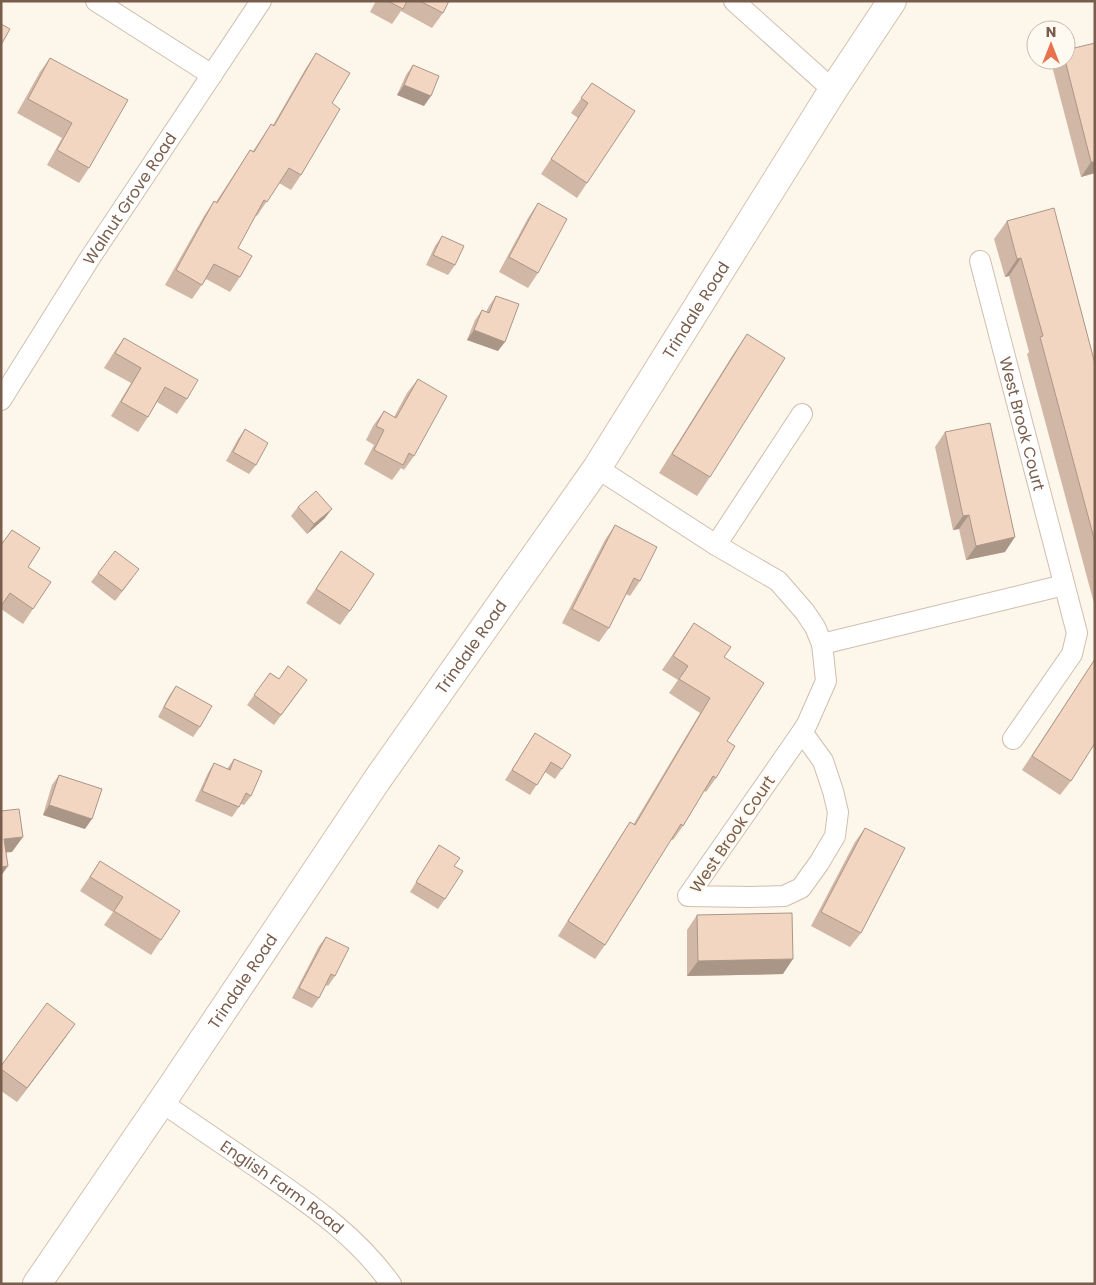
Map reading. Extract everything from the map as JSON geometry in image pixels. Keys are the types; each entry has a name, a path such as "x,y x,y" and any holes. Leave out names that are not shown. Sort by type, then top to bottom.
{"main road":[{"name":"Trindale Road","path":"37,1284 377,780 597,468 833,90 892,1"}],"street":[{"path":"96,1 212,75"},
{"name":"Walnut Grove Road","path":"1,400 90,258 262,1"},
{"path":"734,1 833,90"},
{"name":"West Brook Court","path":"980,261 1077,633 1072,654 1013,739"},
{"path":"716,545 802,414"},
{"name":"West Brook Court","path":"597,468 716,545 778,581 805,612 815,627 822,644 826,681 807,724 688,896 784,896 801,888 819,863 835,836 838,812 823,761 802,732"},
{"path":"822,644 1064,585"},
{"name":"English Farm Road","path":"161,1102 318,1211 348,1235 368,1255 391,1284"}],"building":[{"path":"388,1 407,1 403,9"},
{"path":"420,1 449,1 443,13"},
{"path":"1,24 10,29 1,45"},
{"path":"1095,43 1095,162 1091,162 1068,70 1076,70 1076,48"},
{"path":"316,53 350,73 332,103 340,109 301,175 289,168 267,202 264,200 238,248 252,256 240,277 214,264 202,285 176,270 214,201 217,203 250,150 254,152 271,124 274,126"},
{"path":"50,58 128,100 89,168 57,150 72,123 28,99"},
{"path":"413,65 439,76 431,96 404,85"},
{"path":"592,83 635,111 587,183 551,159 588,103 581,98"},
{"path":"538,203 567,219 538,273 509,257"},
{"path":"1054,208 1095,364 1095,542 1040,337 1043,336 1021,258 1017,259 1007,221"},
{"path":"442,236 464,246 455,265 433,255"},
{"path":"496,296 519,304 505,342 474,330 482,310 489,313"},
{"path":"747,334 785,358 710,477 672,454"},
{"path":"124,338 198,380 187,399 165,387 148,417 121,402 141,368 115,353"},
{"path":"418,379 447,396 414,456 409,453 403,465 374,450 384,430 376,426 384,411 396,418"},
{"path":"990,423 1015,537 976,546 969,515 963,516 945,432"},
{"path":"245,429 268,443 256,465 233,452"},
{"path":"316,491 332,509 314,524 298,507"},
{"path":"615,525 657,547 640,581 634,578 609,628 572,609"},
{"path":"12,530 40,548 28,567 51,582 33,609 10,593 1,606 1,545"},
{"path":"115,551 139,569 122,591 98,573"},
{"path":"341,551 374,574 350,611 316,589"},
{"path":"694,623 731,647 724,657 764,683 727,741 735,746 716,778 713,776 683,826 681,824 605,945 568,921 630,822 635,825 710,698 679,679 688,666 673,656"},
{"path":"1095,659 1095,743 1071,781 1032,756"},
{"path":"288,666 307,680 281,715 254,695 270,673 279,679"},
{"path":"176,686 212,706 200,727 164,707"},
{"path":"535,733 571,755 562,769 551,762 537,785 512,770"},
{"path":"234,759 262,771 251,796 246,793 239,807 202,791 214,763 230,770"},
{"path":"59,775 102,789 92,819 49,805"},
{"path":"19,809 23,837 4,839 8,866 1,867 1,811"},
{"path":"865,828 905,848 861,933 821,912"},
{"path":"439,845 460,858 454,866 463,871 445,899 416,882"},
{"path":"100,861 180,911 161,940 114,911 123,897 90,877"},
{"path":"792,913 793,959 698,961 697,915"},
{"path":"326,937 349,948 335,976 331,974 319,998 299,988"},
{"path":"47,1003 75,1024 27,1088 1,1069 1,1066"}]}
